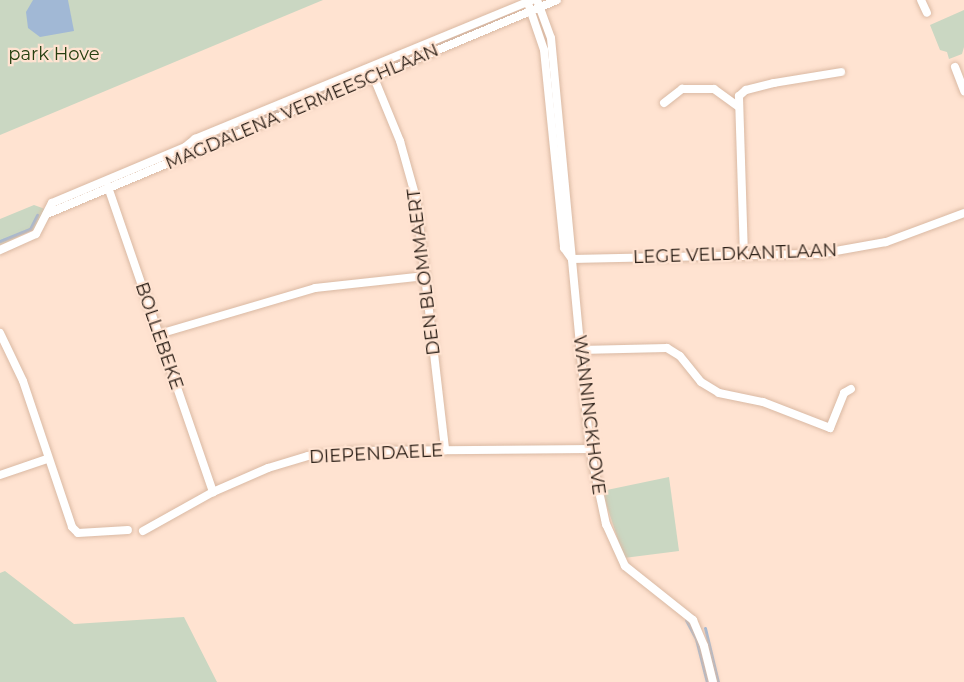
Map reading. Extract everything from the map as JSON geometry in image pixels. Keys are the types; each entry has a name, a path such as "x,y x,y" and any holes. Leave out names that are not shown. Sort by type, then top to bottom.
{"street":[{"name":"MAGDALENA VERMEESCHLAAN","path":"0,250 36,234 52,202 369,66 533,4 557,0"},
{"path":"921,0 927,13"},
{"name":"MAGDALENA VERMEESCHLAAN","path":"47,214 373,76 533,4"},
{"name":"WANNINCKHOVE","path":"533,4 544,50 564,248 572,259"},
{"name":"WANNINCKHOVE","path":"533,4 552,49 590,449 612,543 625,566 693,620 704,646 713,682"},
{"name":"DEN BLOMMAERT","path":"369,66 412,176 445,450"},
{"path":"955,67 964,91"},
{"path":"744,256 737,106 746,90 841,72"},
{"path":"664,103 682,89 714,89 737,106"},
{"name":"BOLLEBEKE","path":"105,180 213,492"},
{"name":"LEGE VELDKANTLAAN","path":"572,259 744,256 853,249 886,242 964,213"},
{"path":"159,334 315,288 425,276"},
{"path":"0,333 23,381 46,459 75,531 128,530"},
{"path":"580,350 667,348 680,356 711,389 734,398 763,402 830,428 844,393 851,389"},
{"name":"DIEPENDAELE","path":"143,531 213,492 275,465 308,456 445,450 590,449"},
{"path":"0,475 46,459"}],"green space":[{"name":"park Hove","path":"0,0 323,0 0,135"},
{"path":"964,10 962,54 949,59 947,52 940,50 930,25"},
{"path":"34,205 45,209 33,230 0,245 0,219"},
{"path":"669,477 679,551 624,558 602,491"},
{"path":"5,571 74,624 184,617 217,682 0,682 0,573"}],"water":[{"path":"33,0 68,0 74,31 40,37 28,28 26,12"}],"waterway":[{"path":"390,65 510,14"},
{"path":"127,176 328,88"},
{"path":"0,241 30,229 37,215"},
{"path":"686,620 696,639 707,682"},
{"path":"705,628 718,682"}]}
